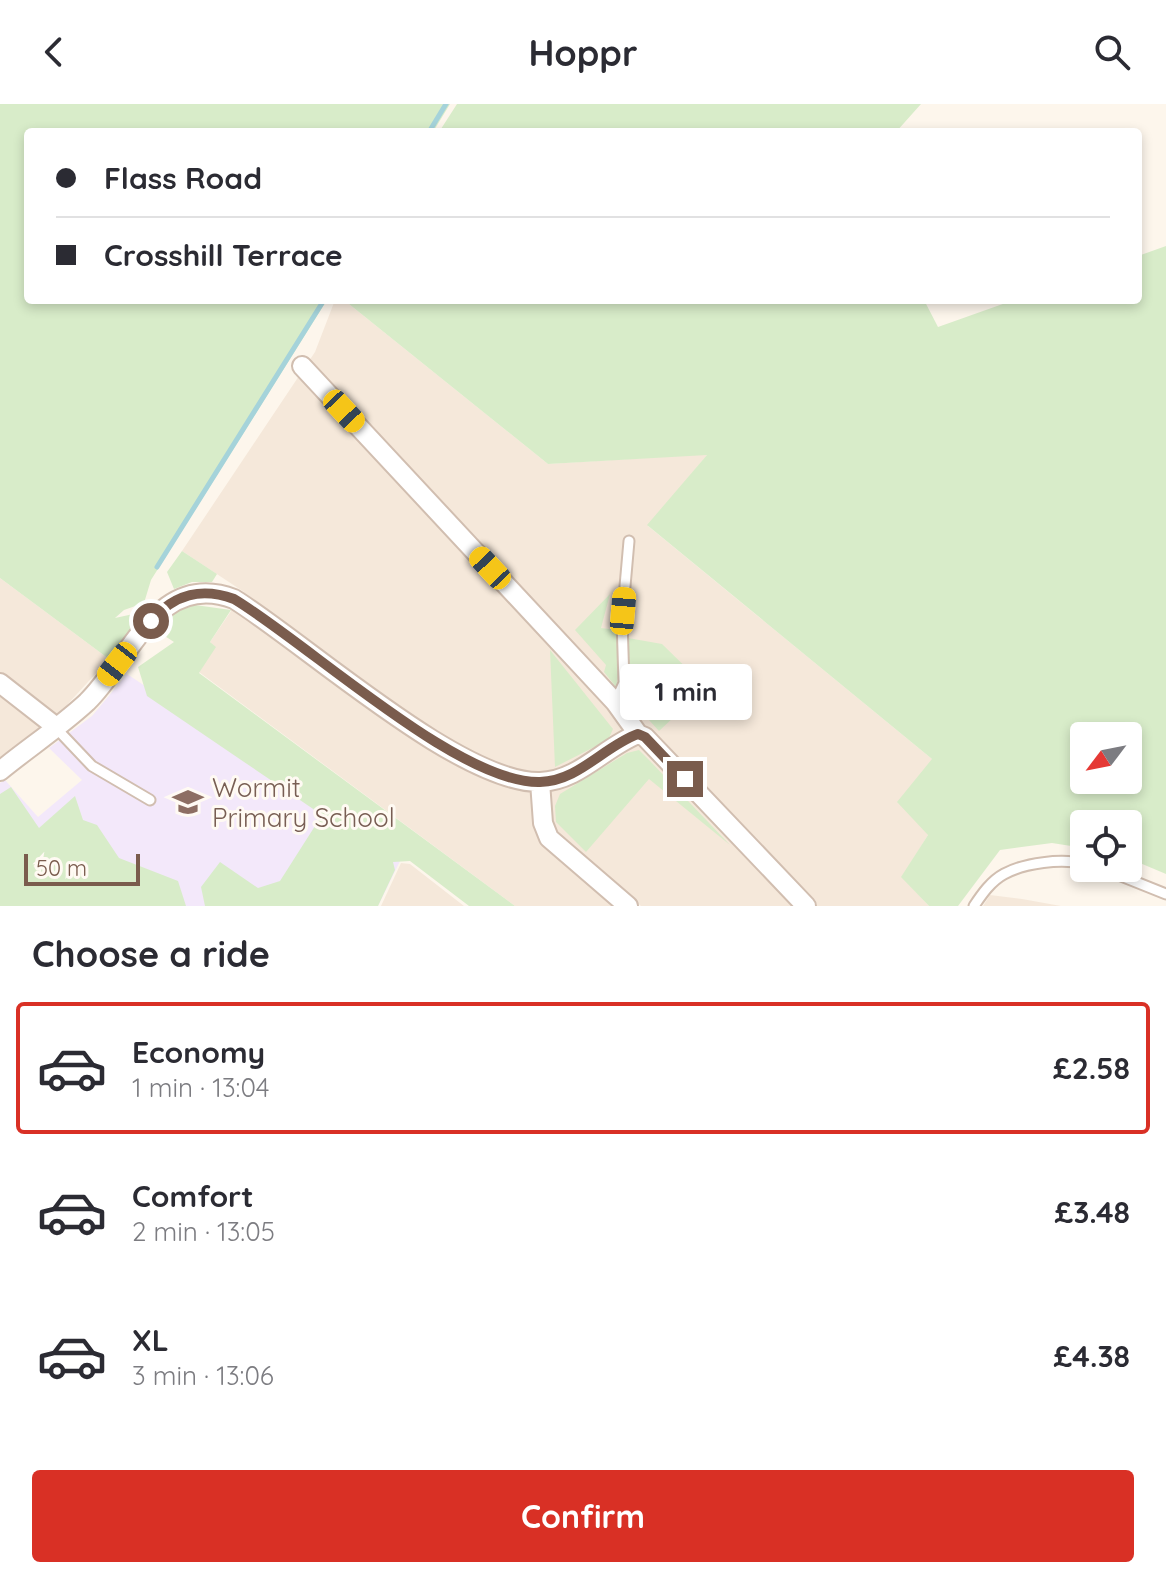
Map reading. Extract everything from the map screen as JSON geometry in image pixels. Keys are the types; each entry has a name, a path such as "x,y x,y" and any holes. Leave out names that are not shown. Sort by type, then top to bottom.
{"street":[{"path":"302,366 615,702 638,734 645,737 806,906"},
{"path":"0,771 87,702 168,604 187,594 211,593 242,604 459,758 505,775 540,782 567,777 638,734"},
{"path":"0,683 55,726"},
{"path":"540,782 543,823 549,838 628,906"}],"lane":[{"path":"615,702 624,683 622,620 629,541"},
{"path":"55,726 92,766 150,800"},
{"path":"974,906 986,888 1004,874 1044,863 1070,864"},
{"path":"1136,882 1166,894"}],"shaded area":[{"path":"333,304 349,304 548,464 708,454 648,526 932,759 928,835 902,877 929,906 641,906 634,900 627,906 515,906 199,672 215,647 210,642 244,592 182,551 315,352"},
{"path":"0,578 109,659 65,707 0,758"},
{"name":"Wormit Primary School","path":"127,674 402,857 378,906 0,906 0,783 5,780 38,817 82,780 49,748 92,716"},
{"path":"401,863 410,864 464,906 381,906"},
{"path":"990,895 1022,899 1061,906 983,906"}],"green space":[{"path":"0,104 450,104 435,128 24,128 24,304 324,304 151,580 144,603 124,610 115,618 138,613 140,616 109,659 0,578"},
{"path":"457,104 921,104 900,128 442,128"},
{"path":"1166,246 1166,874 1142,864 1142,810 1070,810 1070,846 1052,843 1000,850 958,906 929,906 901,877 928,835 897,802 932,759 647,525 707,455 548,464 349,304 926,304 938,327 1003,304 1142,304 1142,255"},
{"path":"182,551 217,574 212,582 192,582 174,589 167,572"},
{"path":"610,594 601,628 617,630 619,672 616,687 604,672 606,665 575,630"},
{"path":"195,605 231,610 210,642 216,647 199,673 515,906 469,906 410,861 393,862 395,870 378,906 205,906 201,887 220,862 258,888 280,881 322,815 147,696 138,667 174,642 157,631 161,626 178,612"},
{"path":"628,638 662,644 706,687 659,731 627,696"},
{"path":"550,650 613,729 608,740 555,767"},
{"path":"639,750 730,845 649,779 586,852 556,822 555,806 560,794 627,753"},
{"path":"11,787 39,828 75,796 83,820 97,825 119,858 178,881 186,906 0,906 0,794"}],"waterway":[{"path":"431,128 446,104"},
{"path":"157,567 321,304"}],"place":[{"name":"Wormit Primary School","path":"188,802"}],"route":[{"path":"151,621 168,604 187,594 203,592 234,599 459,758 505,775 540,782 567,777 638,734 645,737 685,779"}]}
